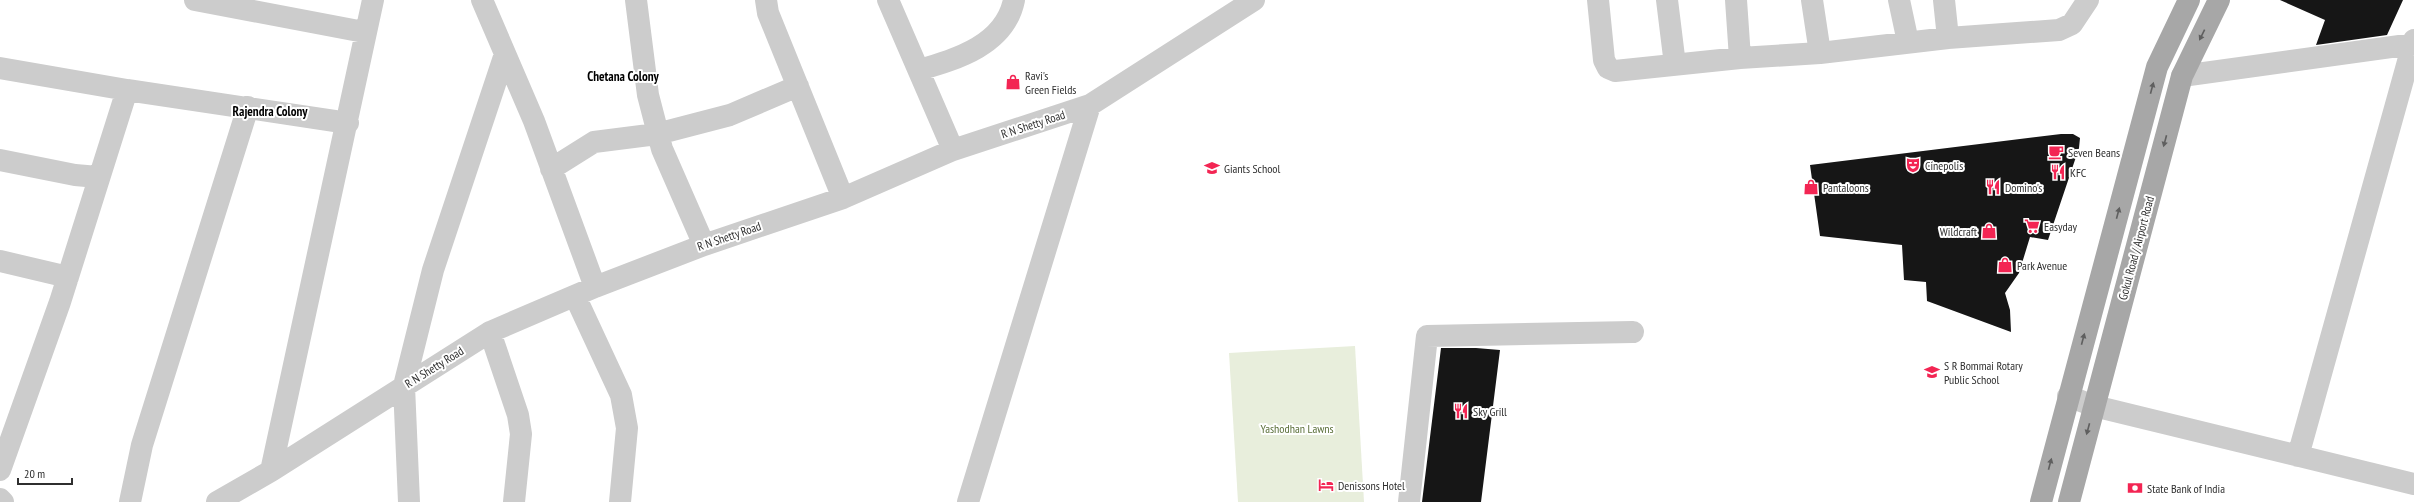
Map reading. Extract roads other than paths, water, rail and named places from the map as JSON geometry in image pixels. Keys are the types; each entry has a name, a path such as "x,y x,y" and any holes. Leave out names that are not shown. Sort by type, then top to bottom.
{"main road":[{"path":"2041,502 2068,396 2157,67 2189,0"},
{"name":"Gokul Road / Airport Road","path":"2069,502 2182,76 2219,0"}],"street":[{"path":"195,0 364,32"},
{"path":"272,471 348,123 364,32 373,0"},
{"path":"482,0 534,122 595,287"},
{"path":"636,0 648,95 662,149 704,245"},
{"path":"766,0 768,13 843,198"},
{"path":"888,0 953,150"},
{"path":"919,70 951,61 979,48 1000,29 1014,0"},
{"name":"R N Shetty Road","path":"217,502 272,471 490,332 595,287 704,245 843,198 953,150 1090,106 1254,0"},
{"path":"1598,0 1604,60 1608,68 1615,71 1740,58 1820,53 1948,38 2059,30 2072,24 2088,0"},
{"path":"1667,0 1675,65"},
{"path":"1736,0 1740,58"},
{"path":"1812,0 1820,53"},
{"path":"1899,0 1908,42"},
{"path":"1944,0 1948,38"},
{"path":"2182,76 2413,43 2298,456"},
{"path":"409,502 404,386 433,270 505,54"},
{"path":"0,68 127,90 348,123"},
{"path":"551,169 594,142 658,134 730,116 798,86"},
{"path":"0,470 68,277 95,196 98,177 127,90"},
{"path":"968,502 1090,106"},
{"path":"130,502 142,445 248,107"},
{"path":"0,160 75,176 98,177"},
{"path":"0,261 68,277"},
{"path":"575,296 620,395 627,428 620,502"},
{"path":"490,332 519,422 520,455 514,502"},
{"path":"1409,502 1427,336 1633,332"},
{"path":"2068,396 2094,406 2414,484"},
{"path":"0,499 3,502"}],"place":[{"name":"Ravi's Green Fields","path":"1013,82"},
{"name":"Seven Beans","path":"2056,152"},
{"name":"Cinepolis","path":"1913,165"},
{"name":"Giants School","path":"1212,168"},
{"name":"KFC","path":"2058,172"},
{"name":"Pantaloons","path":"1811,187"},
{"name":"Domino's","path":"1993,187"},
{"name":"Easyday","path":"2032,226"},
{"name":"Wildcraft","path":"1989,231"},
{"name":"Park Avenue","path":"2005,265"},
{"name":"S R Bommai Rotary Public School","path":"1932,372"},
{"name":"Sky Grill","path":"1461,411"},
{"name":"Denissons Hotel","path":"1326,485"},
{"name":"State Bank of India","path":"2135,488"}],"district":[{"name":"Chetana Colony","path":"623,76"},
{"name":"Rajendra Colony","path":"270,111"}],"park label":[{"name":"Yashodhan Lawns","path":"1297,428"}]}
